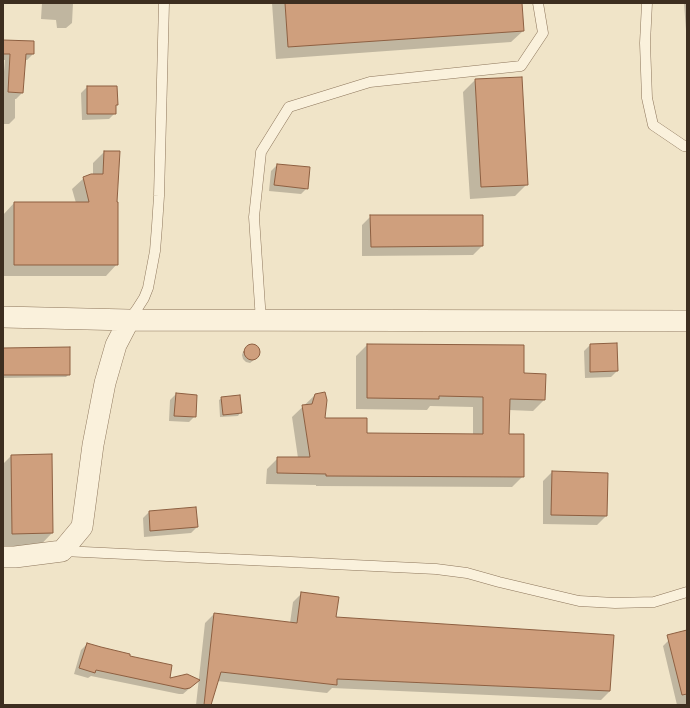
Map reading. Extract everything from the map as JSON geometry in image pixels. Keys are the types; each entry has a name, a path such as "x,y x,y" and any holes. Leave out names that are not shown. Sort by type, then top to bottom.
{"street":[{"path":"3,317 261,321 687,321"},
{"path":"3,557 15,557 62,551 82,527 92,445 105,383 116,345 129,320"}],"lane":[{"path":"129,320 146,293 155,251 159,189 164,3"},
{"path":"261,321 254,217 261,152 289,107 370,82 521,66 543,33 538,3"},
{"path":"647,3 645,43 646,98 653,125 684,146 687,146"},
{"path":"62,551 436,569 467,573 579,601 615,603 654,602 687,592"}],"building":[{"path":"285,3 522,3 524,31 288,47"},
{"path":"3,40 34,41 34,54 26,54 23,93 8,92 10,54 3,54"},
{"path":"522,77 528,185 481,187 475,79"},
{"path":"87,86 117,86 118,105 116,105 116,114 87,114"},
{"path":"104,151 120,151 117,202 118,265 14,265 14,202 89,202 83,177 91,174 103,174"},
{"path":"277,164 310,167 308,189 274,185"},
{"path":"370,215 483,215 483,246 371,247"},
{"path":"617,343 618,371 590,372 590,344"},
{"path":"252,344 258,346 260,352 258,358 252,360 246,358 244,352 246,346"},
{"path":"367,344 524,345 524,373 546,374 545,400 510,399 509,434 524,434 524,477 326,476 326,474 277,473 277,457 310,457 302,405 312,404 315,394 325,392 327,400 325,418 367,418 367,433 483,434 483,397 439,396 439,399 367,398"},
{"path":"70,347 70,375 3,375 3,348"},
{"path":"176,393 197,395 196,417 174,416"},
{"path":"240,395 242,413 223,415 221,397"},
{"path":"52,454 53,533 12,534 11,455"},
{"path":"552,471 608,473 607,516 551,515"},
{"path":"196,507 198,527 150,531 149,511"},
{"path":"301,592 339,597 336,617 614,635 610,691 337,679 337,685 221,672 211,705 204,705 214,613 297,623"},
{"path":"687,630 687,694 682,695 667,635"},
{"path":"87,643 130,654 130,656 172,665 170,678 187,674 200,680 190,688 185,689 96,670 95,673 79,668"}]}
